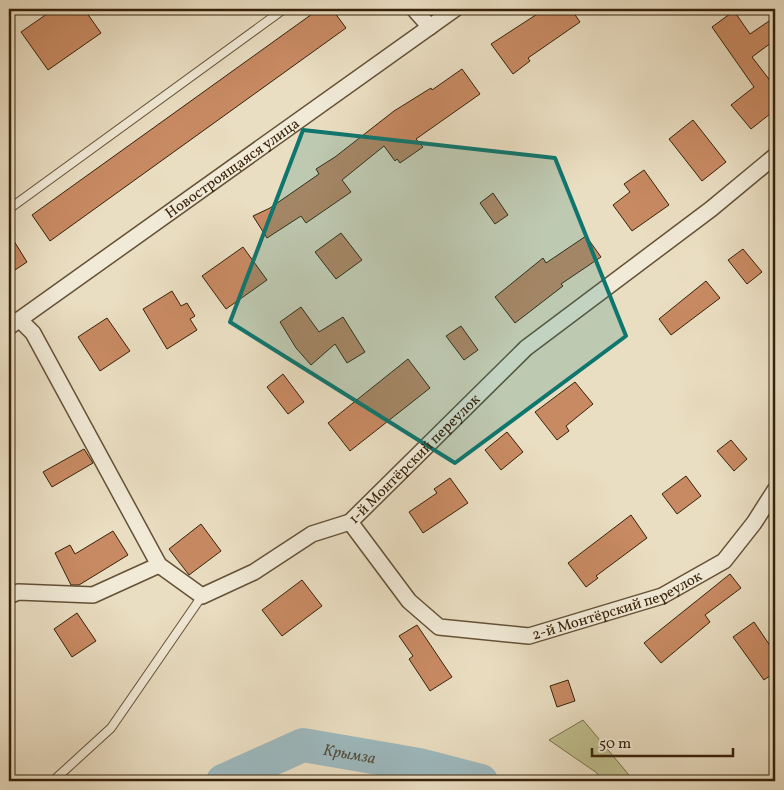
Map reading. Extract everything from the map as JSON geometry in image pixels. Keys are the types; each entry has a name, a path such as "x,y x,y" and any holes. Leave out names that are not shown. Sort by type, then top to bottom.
{"street":[{"path":"414,9 430,27"},
{"name":"Новостроящаяся улица","path":"12,321 455,9"},
{"name":"1-й Монтёрский переулок","path":"202,596 254,572 312,534 350,522 526,348 711,209 775,156"},
{"path":"12,321 33,333 160,565 202,596"},
{"name":"2-й Монтёрский переулок","path":"350,522 409,601 439,627 529,636 662,596 724,561 754,523 775,490"},
{"path":"9,596 18,592 93,595 160,565"}],"lane":[{"path":"9,13 14,9"},
{"path":"9,209 284,9"},
{"path":"53,781 111,728 202,596"}],"highlighted area":[{"path":"303,130 555,158 626,336 455,463 230,322"}],"green space":[{"path":"583,720 634,781 600,781 597,773 549,740"}],"building":[{"path":"54,9 84,9 101,33 48,70 21,32"},
{"path":"319,9 332,9 346,28 50,241 32,215"},
{"path":"545,9 571,9 580,22 528,58 530,61 513,74 491,44"},
{"path":"734,11 750,34 775,17 775,40 752,57 775,87 775,110 751,129 731,105 754,87 712,27"},
{"path":"462,69 480,94 416,139 423,147 400,163 397,159 395,161 384,146 342,180 351,192 306,223 301,216 267,238 253,216 270,208 319,174 316,169 335,157 394,111 431,88 432,90"},
{"path":"693,120 726,162 702,181 669,139"},
{"path":"644,170 669,205 632,231 613,205 630,192 624,184"},
{"path":"493,193 508,215 495,224 480,203"},
{"path":"9,233 27,262 15,270 9,261"},
{"path":"341,233 362,260 336,279 315,252"},
{"path":"586,236 601,257 561,284 563,286 515,323 495,297 543,258 546,263"},
{"path":"243,247 267,280 226,309 202,276"},
{"path":"743,249 762,272 747,284 728,260"},
{"path":"706,281 720,298 671,335 659,319"},
{"path":"172,291 181,306 187,303 195,316 190,319 197,330 167,349 143,309"},
{"path":"301,307 319,332 343,317 365,352 347,363 335,344 311,365 296,348 280,322"},
{"path":"107,318 130,351 100,371 78,337"},
{"path":"461,326 478,350 464,360 446,336"},
{"path":"408,359 430,388 350,451 328,423"},
{"path":"283,374 304,402 288,414 267,387"},
{"path":"575,382 593,404 566,426 569,431 557,440 535,412"},
{"path":"507,432 523,452 501,470 485,450"},
{"path":"731,440 747,459 734,471 717,451"},
{"path":"84,449 93,463 52,487 43,472"},
{"path":"686,476 701,496 677,514 662,494"},
{"path":"450,478 468,503 423,533 409,512 437,493 434,489"},
{"path":"631,515 647,538 596,576 598,578 586,587 568,563"},
{"path":"201,524 221,551 189,575 169,549"},
{"path":"113,531 128,555 79,585 71,585 55,553 70,545 75,554"},
{"path":"730,574 741,588 705,615 710,622 661,663 644,643"},
{"path":"302,580 322,606 282,636 262,610"},
{"path":"77,613 96,641 72,657 54,629"},
{"path":"754,622 775,653 775,672 764,680 733,637"},
{"path":"417,625 452,677 430,691 409,659 413,656 399,636"},
{"path":"568,680 575,701 557,707 550,686"}],"waterway":[{"name":"Крымза","path":"223,781 303,745 419,765 481,781"}]}
